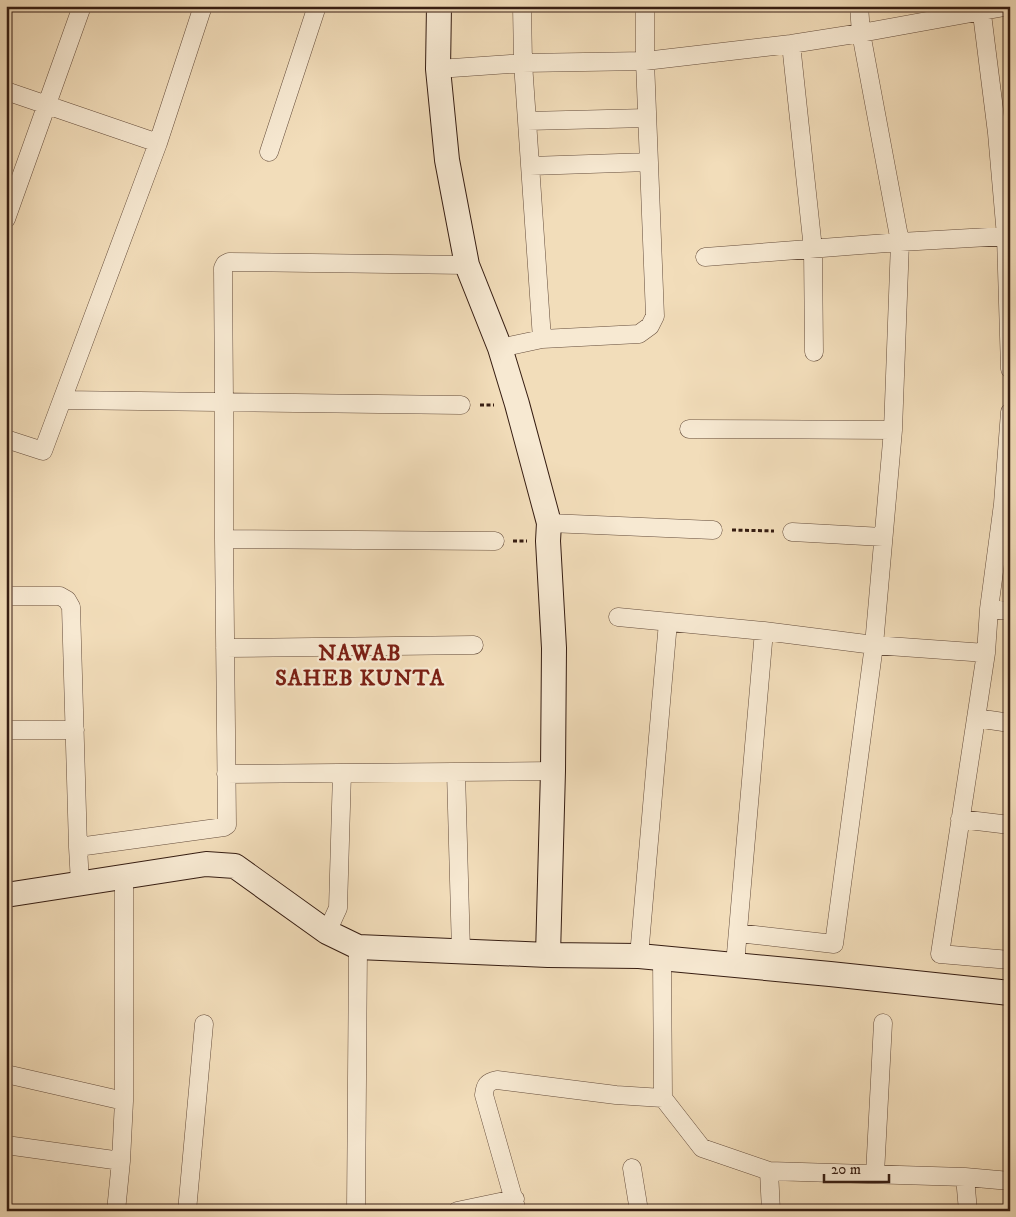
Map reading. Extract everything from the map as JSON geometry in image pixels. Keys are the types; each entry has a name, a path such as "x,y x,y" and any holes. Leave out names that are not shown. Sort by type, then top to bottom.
{"street":[{"path":"7,213 82,6"},
{"path":"6,439 43,451 158,143 203,6"},
{"path":"269,152 317,6"},
{"path":"439,6 438,69 447,160 467,265 500,348 517,404 548,532 554,648 554,772 548,955"},
{"path":"522,6 522,64 542,338"},
{"path":"500,348 542,338 639,334 650,326 655,316 645,61 645,6"},
{"path":"738,933 834,944 874,645 893,430 900,242 862,33 859,6"},
{"path":"438,69 522,64 645,61 791,44 862,33 982,9 1010,6"},
{"path":"982,9 1004,133 1010,369"},
{"path":"791,44 814,249 814,352"},
{"path":"6,91 158,143"},
{"path":"527,121 647,118"},
{"path":"530,166 649,162"},
{"path":"705,257 1006,236"},
{"path":"78,847 224,827 227,824 223,268 225,264 229,262 467,265"},
{"path":"62,400 461,405"},
{"path":"1010,412 1006,505 989,609 986,653 940,954 1010,960"},
{"path":"689,429 893,430"},
{"path":"548,532 713,530"},
{"path":"792,532 883,537"},
{"path":"224,539 495,541"},
{"path":"6,596 60,596 67,600 71,607 80,883"},
{"path":"989,609 1010,611"},
{"path":"618,617 764,631 874,645 986,653"},
{"path":"668,622 650,956 663,1098 702,1148 769,1171 964,1177 1010,1181"},
{"path":"735,965 764,631"},
{"path":"225,648 474,645"},
{"path":"976,718 1010,723"},
{"path":"6,730 75,730"},
{"path":"456,772 462,951"},
{"path":"226,774 554,772"},
{"path":"327,932 338,908 342,773"},
{"path":"960,819 1010,825"},
{"path":"6,895 206,864 235,866 327,932 358,947 548,955 650,956 1010,993"},
{"path":"116,1211 124,1101 124,876"},
{"path":"356,1211 358,947"},
{"path":"875,1174 883,1023"},
{"path":"187,1211 204,1024"},
{"path":"6,1074 124,1101"},
{"path":"457,1211 516,1205 484,1095 486,1085 489,1082 497,1080 616,1095 663,1098"},
{"path":"6,1145 121,1161"},
{"path":"632,1168 639,1211"},
{"path":"769,1171 771,1211"},
{"path":"964,1177 968,1211"}],"path":[{"path":"461,405 517,404"},
{"path":"713,530 792,532"},
{"path":"495,541 548,532"}],"district":[{"name":"NAWAB SAHEB KUNTA","path":"360,664"}]}
